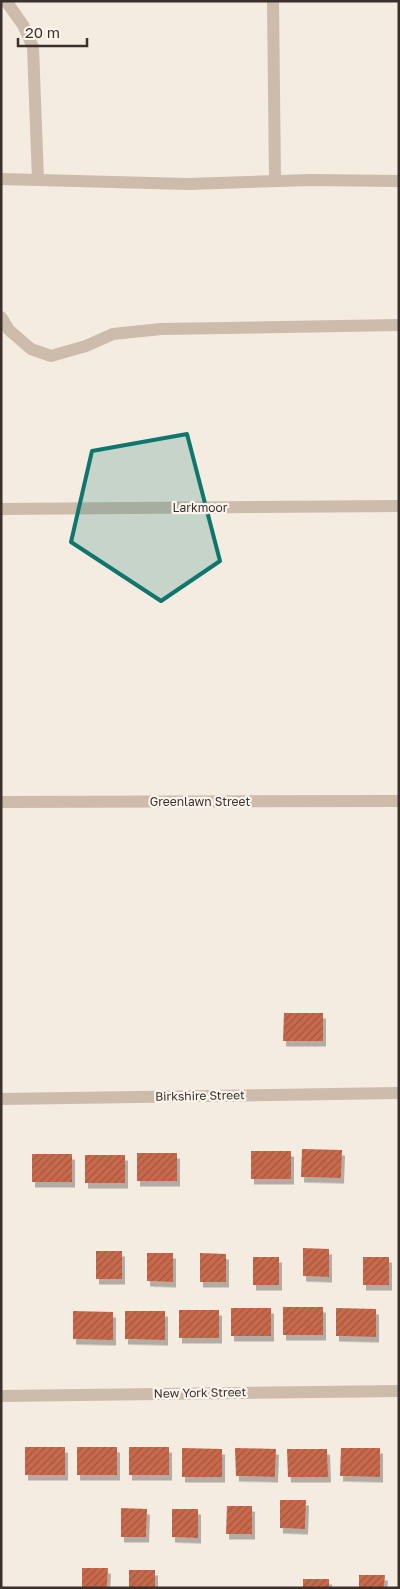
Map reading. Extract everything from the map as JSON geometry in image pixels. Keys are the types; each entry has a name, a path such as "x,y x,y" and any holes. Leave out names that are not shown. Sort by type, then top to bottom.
{"street":[{"path":"6,1 23,25 33,47 38,180"},
{"path":"273,1 275,181"},
{"path":"1,179 188,184 275,181 399,181"},
{"path":"1,317 9,330 31,349 51,356 86,346 113,334 160,329 399,325"},
{"name":"Larkmoor","path":"1,509 399,506"},
{"name":"Greenlawn Street","path":"1,802 399,802"},
{"name":"Birkshire Street","path":"1,1099 399,1093"},
{"name":"New York Street","path":"1,1396 399,1390"}],"highlighted area":[{"path":"187,434 220,561 161,601 71,542 92,451"}],"building":[{"path":"284,1013 323,1013 323,1041 283,1041"},
{"path":"302,1149 342,1150 341,1178 301,1177"},
{"path":"251,1151 291,1151 291,1179 251,1179"},
{"path":"137,1153 177,1153 177,1181 137,1181"},
{"path":"32,1154 72,1154 72,1182 32,1182"},
{"path":"85,1155 125,1155 125,1183 85,1183"},
{"path":"303,1248 329,1249 329,1277 303,1276"},
{"path":"96,1251 122,1251 122,1279 96,1279"},
{"path":"147,1253 173,1253 173,1282 147,1281"},
{"path":"200,1253 226,1254 226,1282 200,1282"},
{"path":"253,1257 279,1257 279,1285 253,1285"},
{"path":"363,1257 389,1257 389,1285 363,1285"},
{"path":"283,1307 323,1307 323,1335 283,1335"},
{"path":"231,1308 271,1308 271,1336 231,1336"},
{"path":"336,1308 376,1309 376,1337 336,1336"},
{"path":"179,1310 219,1310 219,1338 179,1338"},
{"path":"73,1311 113,1312 113,1340 73,1339"},
{"path":"125,1311 165,1311 165,1340 125,1339"},
{"path":"25,1447 65,1447 65,1475 25,1475"},
{"path":"77,1447 117,1447 117,1475 77,1475"},
{"path":"129,1447 169,1447 169,1475 129,1475"},
{"path":"182,1448 222,1449 222,1477 182,1477"},
{"path":"235,1448 276,1449 275,1477 236,1476"},
{"path":"341,1448 380,1448 380,1477 340,1476"},
{"path":"287,1449 327,1449 328,1477 288,1477"},
{"path":"280,1500 306,1500 305,1529 280,1528"},
{"path":"227,1506 252,1506 252,1534 226,1534"},
{"path":"121,1508 147,1509 146,1537 121,1537"},
{"path":"172,1509 198,1509 198,1538 172,1537"},
{"path":"82,1568 108,1568 107,1588 82,1588"},
{"path":"129,1570 155,1570 155,1588 129,1588"},
{"path":"359,1575 385,1575 384,1588 359,1588"},
{"path":"303,1579 329,1579 329,1588 303,1588"}]}
